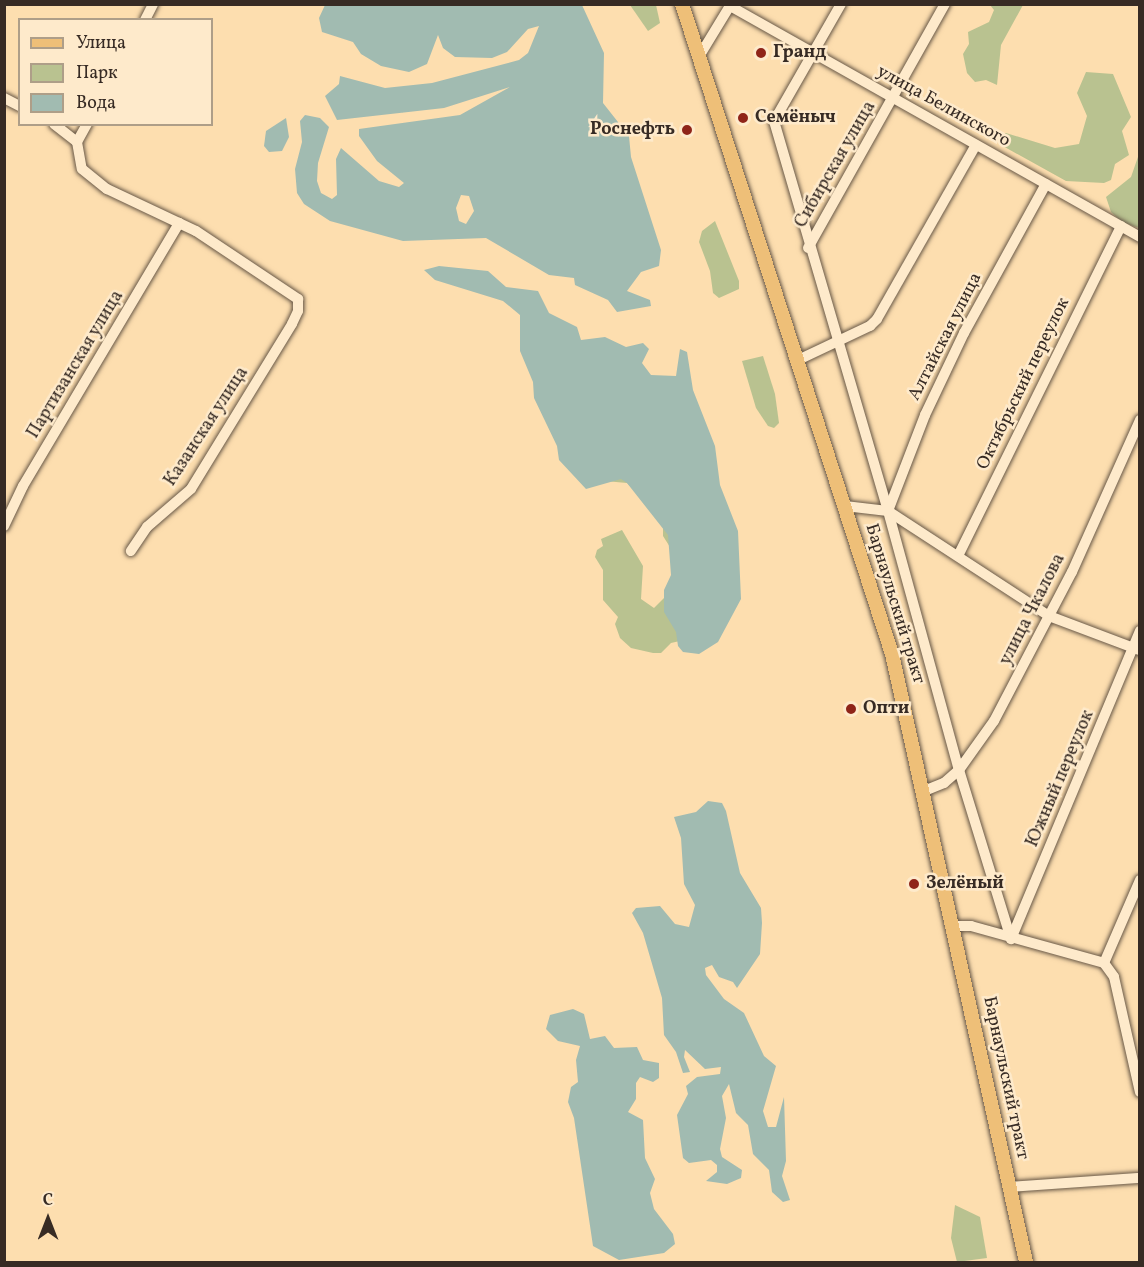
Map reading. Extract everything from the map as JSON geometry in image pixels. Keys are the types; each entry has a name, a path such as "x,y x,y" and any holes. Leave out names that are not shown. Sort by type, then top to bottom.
{"main road":[{"name":"Барнаульский тракт","path":"682,4 892,654 954,926 1026,1263"}],"street":[{"path":"146,18 153,4"},
{"path":"841,4 774,122 808,248 888,511 959,770 1011,939"},
{"name":"Сибирская улица","path":"808,248 945,4"},
{"path":"700,55 730,5"},
{"name":"улица Белинского","path":"730,5 1140,237"},
{"path":"4,98 18,105"},
{"path":"57,126 77,142"},
{"path":"86,126 77,142 82,169 106,189 179,223"},
{"path":"798,360 837,338 870,326 877,320 976,145"},
{"name":"Алтайская улица","path":"888,511 925,415 959,343 1046,184"},
{"name":"Казанская улица","path":"130,551 147,528 191,489 298,311 298,298 179,223"},
{"name":"Партизанская улица","path":"4,526 23,486 179,223"},
{"name":"Октябрьский переулок","path":"958,556 1120,226"},
{"name":"улица Чкалова","path":"924,791 944,783 959,770 994,721 1049,616 1140,420"},
{"path":"845,506 888,511 1049,616 1136,649"},
{"name":"Южный переулок","path":"1011,939 1136,649 1140,631"},
{"path":"1104,963 1140,880"},
{"path":"954,926 971,926 1011,939 1104,963 1114,977 1140,1092"},
{"path":"1010,1187 1140,1178"}],"green space":[{"path":"630,5 656,5 660,23 648,31"},
{"path":"990,5 1023,5 1001,45 997,85 986,80 975,82 967,73 963,54 969,44 968,32 989,22 994,10"},
{"path":"1086,72 1113,74 1131,117 1122,131 1129,155 1115,164 1111,180 1104,183 1066,181 1001,145 1000,137 1006,133 1055,148 1079,144 1087,116 1077,93"},
{"path":"1139,154 1139,228 1122,222 1111,212 1106,197 1131,177"},
{"path":"715,221 739,281 739,289 719,298 713,293 710,271 699,242 702,231"},
{"path":"763,356 775,394 779,423 774,428 768,426 756,408 742,361"},
{"path":"648,415 693,638 671,643 661,653 631,648 620,638 615,624 618,617 603,600 603,570 595,557 597,550 603,546 601,539 622,530 643,566 641,599 654,608 670,592 675,555 663,536 663,521 627,483 605,481"},
{"path":"955,1205 980,1217 987,1258 957,1262 951,1238"}],"water":[{"path":"325,5 582,5 604,53 603,103 629,136 631,157 661,250 659,266 641,272 627,291 650,300 651,306 617,312 608,300 575,285 574,278 549,275 486,238 403,241 330,221 304,204 297,193 295,169 302,142 300,121 305,115 320,118 329,127 318,163 317,181 321,193 332,199 337,195 336,159 341,148 379,181 399,187 404,183 377,161 359,136 359,129 460,115 510,87 444,108 337,120 325,96 339,84 340,76 385,88 432,83 519,60 528,53 539,26 528,29 507,52 492,58 455,57 443,48 438,35 427,64 409,72 381,66 361,54 353,42 322,32 319,18","holes":["461,195 469,196 474,211 466,224 459,221 456,208"]},
{"path":"286,118 289,137 282,151 269,152 264,146 266,131"},
{"path":"439,266 488,271 506,287 538,291 549,313 577,327 581,340 605,337 626,347 643,343 649,349 642,363 651,375 676,376 680,349 687,352 693,390 715,446 720,485 738,531 741,599 718,642 699,654 683,652 678,646 676,632 664,612 664,590 671,575 668,535 627,483 621,479 586,489 559,460 557,446 534,398 533,382 520,351 520,315 503,301 435,280 424,270"},
{"path":"708,801 722,803 726,811 740,873 761,908 762,923 760,954 737,988 733,982 719,977 712,965 705,968 706,975 724,999 744,1013 764,1056 776,1066 763,1111 768,1127 776,1127 784,1097 786,1161 782,1176 790,1200 783,1202 772,1192 769,1170 753,1154 748,1125 736,1113 729,1084 722,1096 726,1118 720,1149 722,1157 742,1170 741,1178 727,1184 706,1181 717,1172 717,1165 711,1160 689,1163 683,1158 677,1115 688,1094 686,1086 697,1077 720,1074 721,1067 705,1069 685,1050 684,1057 690,1072 683,1073 676,1052 664,1035 662,998 643,933 632,913 636,908 660,906 675,924 689,927 695,905 684,884 681,838 674,817 696,812"},
{"path":"573,1009 584,1014 590,1039 605,1036 614,1048 637,1047 643,1060 659,1063 659,1078 653,1082 640,1077 636,1083 636,1099 628,1112 643,1120 645,1158 655,1179 650,1193 654,1209 673,1234 675,1244 664,1253 619,1260 593,1246 574,1118 568,1102 571,1087 578,1082 576,1060 580,1046 558,1041 546,1029 550,1015"}],"place":[{"name":"Гранд","path":"761,53"},
{"name":"Семёныч","path":"743,118"},
{"name":"Роснефть","path":"687,130"},
{"name":"Опти","path":"851,709"},
{"name":"Зелёный","path":"914,884"}]}
